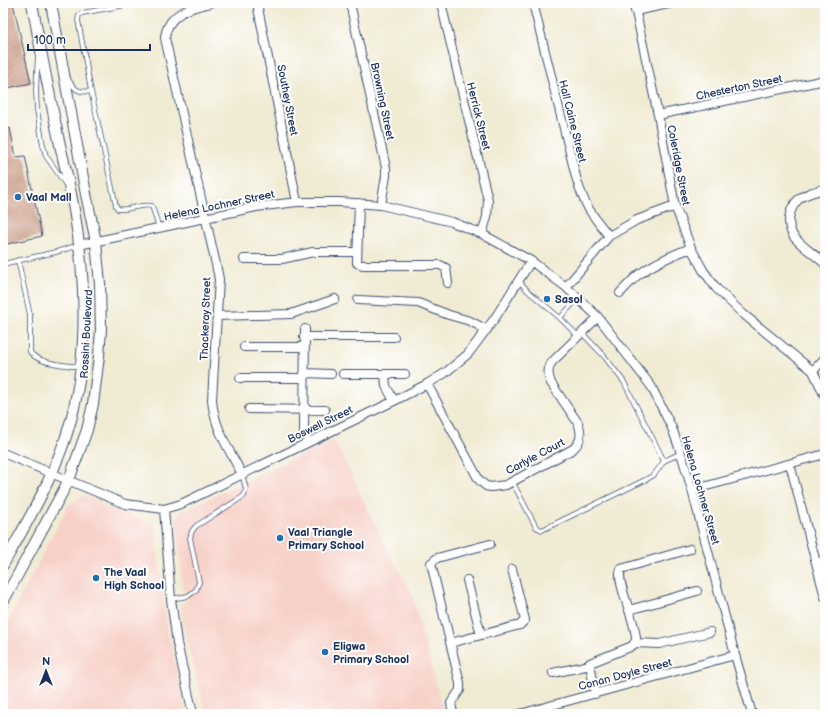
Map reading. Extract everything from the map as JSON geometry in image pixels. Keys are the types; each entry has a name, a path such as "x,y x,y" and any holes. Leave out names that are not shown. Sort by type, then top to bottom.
{"street":[{"name":"Rossini Boulevard","path":"3,565 52,473 71,420 80,367 83,331 79,245 75,215 38,39 32,3"},
{"name":"Rossini Boulevard","path":"3,602 69,480 87,430 93,404 99,356 101,290 96,242 51,3"},
{"name":"Thackeray Street","path":"211,3 195,6 178,15 172,21 166,34 167,46 207,218 219,279 212,400 213,412 220,432 242,474"},
{"name":"Southey Street","path":"257,3 297,202"},
{"name":"Browning Street","path":"350,3 386,168 381,205"},
{"name":"Herrick Street","path":"441,3 488,200 487,218 482,234"},
{"name":"Hall Caine Street","path":"533,3 582,197 594,218 610,236"},
{"path":"634,7 673,3"},
{"name":"Coleridge Street","path":"634,7 658,115 675,206 691,248 703,270 742,314 813,371 825,396"},
{"name":"Chesterton Street","path":"658,115 825,80"},
{"path":"825,189 809,193 799,199 793,206 790,213 789,222 790,231 795,238 825,264"},
{"name":"Helena Lochner Street","path":"79,245 256,207 297,202 340,202 381,205 452,222 482,234 531,261 566,286 598,317 650,386 672,428 692,490 752,714"},
{"path":"359,203 356,262 360,265 440,265 446,268 448,283"},
{"path":"566,286 610,236 637,220 675,206"},
{"path":"620,293 638,275 650,267 664,259 691,248"},
{"path":"244,259 282,259 313,252 356,252"},
{"name":"Boswell Street","path":"3,453 125,504 164,509 181,504 394,401 428,384 445,373 468,354 487,330 531,261"},
{"path":"217,316 291,314 335,300"},
{"path":"358,300 418,303 450,315 470,320 487,330"},
{"name":"Carlyle Court","path":"428,384 479,480 491,487 500,486 573,449 580,439 581,429 551,383 548,372 549,366 552,362 598,317"},
{"path":"308,442 304,432 304,333 394,337"},
{"path":"244,347 304,347"},
{"path":"813,371 825,358"},
{"path":"240,378 331,374"},
{"path":"343,374 405,374"},
{"path":"385,374 386,386 394,401"},
{"path":"249,410 324,410"},
{"path":"692,490 825,454"},
{"path":"790,464 825,597"},
{"path":"164,509 171,599 177,643 194,714"},
{"path":"454,714 451,703 460,690 460,684 431,564 437,558 490,544"},
{"path":"635,643 636,638 620,579 621,569 690,549"},
{"path":"816,563 825,560"},
{"path":"450,643 520,625 525,620 512,569"},
{"path":"467,580 481,635"},
{"path":"629,610 697,591"},
{"path":"553,673 590,665 593,661 635,643 659,644 710,632"},
{"name":"Conan Doyle Street","path":"520,714 735,655"},
{"path":"590,665 595,694"}],"lane":[{"path":"126,5 82,13 79,15 78,20 91,91 116,206 118,209 146,205 152,206 159,228"},
{"path":"38,39 36,97 43,145 49,160 69,188"},
{"path":"63,72 78,91 91,91"},
{"path":"3,264 56,252 79,245"},
{"path":"18,260 30,315 30,352 35,358 43,361 80,367"},
{"path":"519,280 528,291 604,356 624,382 664,461"},
{"path":"560,318 578,298"},
{"path":"512,481 536,526 542,530 650,478 658,471 664,461 681,453"},
{"path":"171,599 188,596 196,590 199,582 190,538 192,531 196,526 244,496 246,489 242,474"}],"shaded area":[{"path":"334,439 390,555 411,591 444,714 207,714 185,636 181,605 188,599 187,591 183,591 176,522 178,516 182,511"},
{"name":"The Vaal High School","path":"85,496 154,525 168,633 187,714 3,714 3,631 68,505"}],"building":[{"path":"3,3 13,3 31,83 3,89"},
{"name":"Vaal Mall","path":"10,128 16,157 25,156 42,236 3,245 3,130"}],"place":[{"name":"Vaal Mall","path":"18,197"},
{"name":"Sasol","path":"547,299"},
{"name":"Vaal Triangle Primary School","path":"280,538"},
{"name":"The Vaal High School","path":"96,578"},
{"name":"Eligwa Primary School","path":"325,652"}]}
